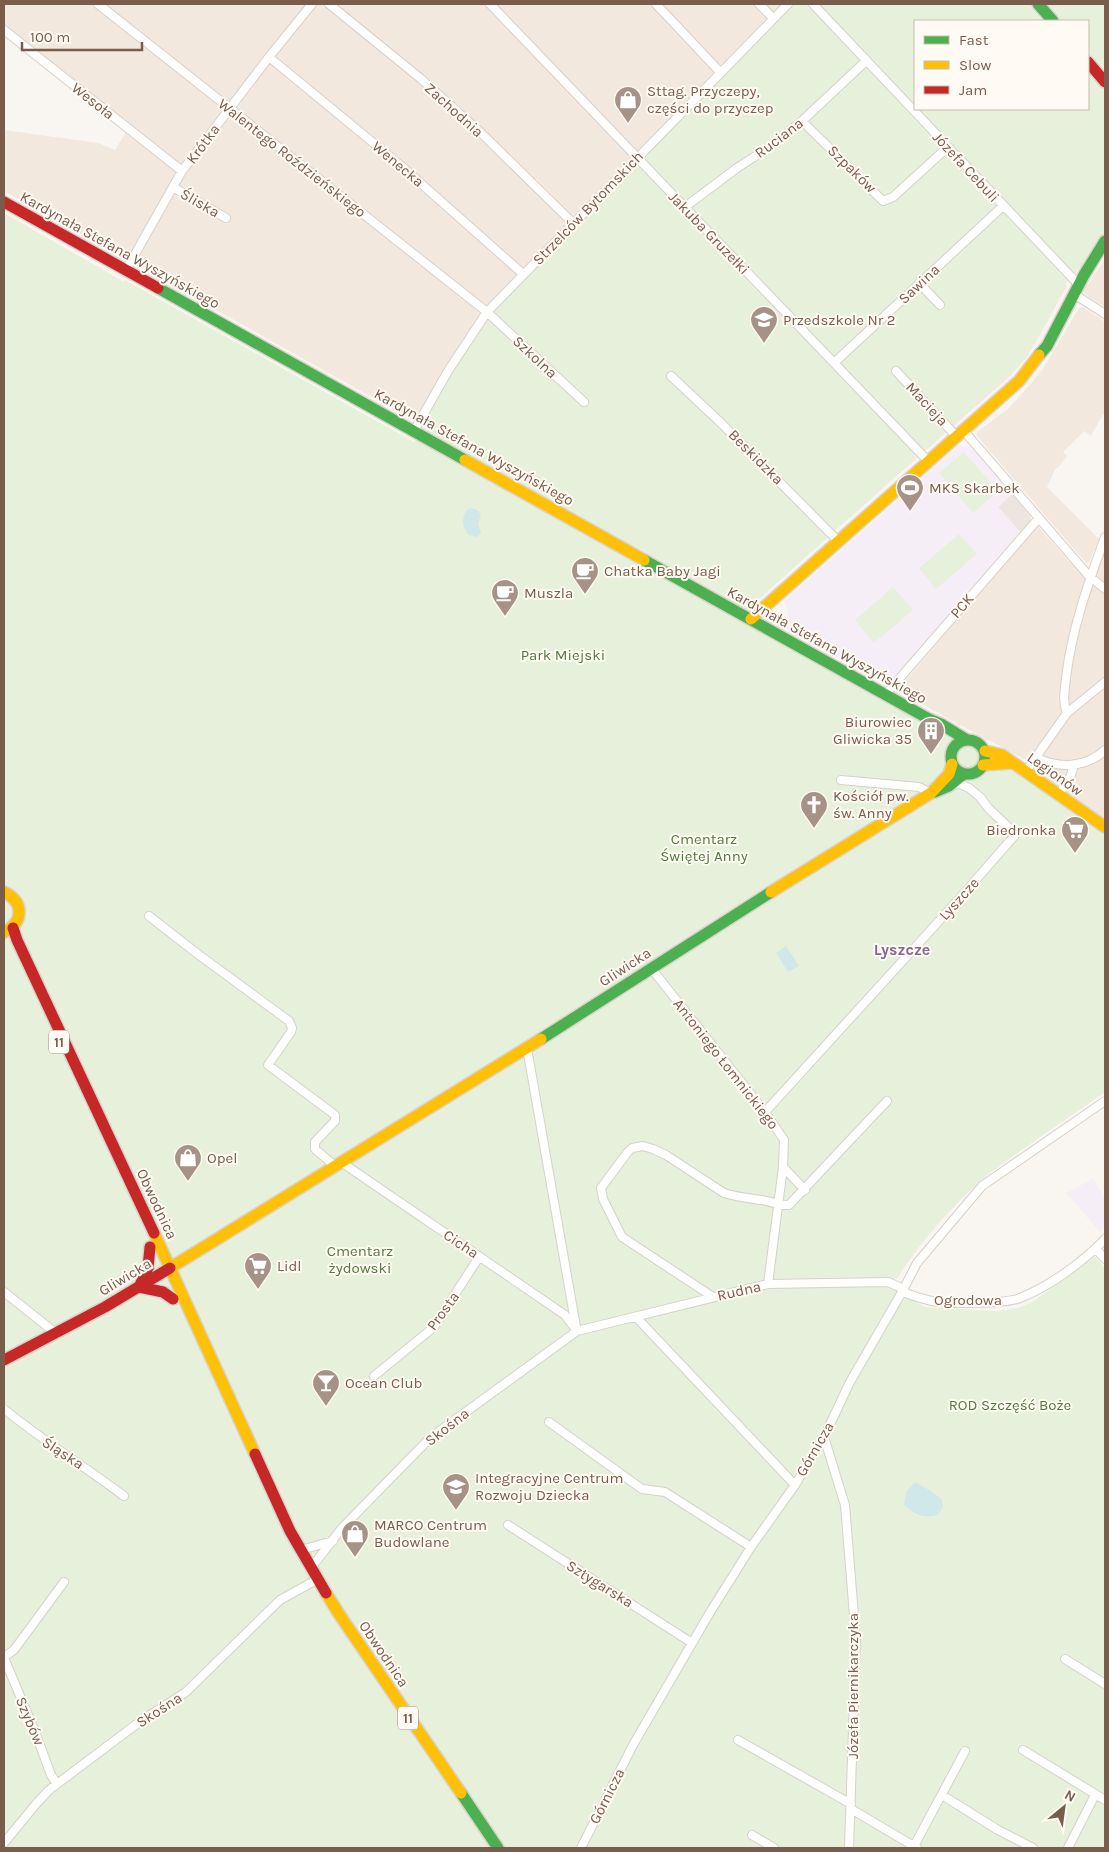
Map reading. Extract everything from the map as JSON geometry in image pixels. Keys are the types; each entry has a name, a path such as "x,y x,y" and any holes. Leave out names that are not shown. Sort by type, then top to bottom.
{"main road":[{"path":"1038,4 1052,20"},
{"path":"1089,63 1105,82"},
{"name":"Kardynała Stefana Wyszyńskiego","path":"4,202 929,719 949,728 967,740"},
{"path":"751,619 1009,391 1033,365 1047,346 1076,290 1105,241"},
{"name":"Kardynała Stefana Wyszyńskiego","path":"929,719 947,733 954,747"},
{"path":"967,740 975,742 985,751 986,756 983,765 975,773 964,774 952,764 952,754 954,747 960,742 967,740"},
{"name":"Legionów","path":"985,751 1002,755 1105,827"},
{"name":"Legionów","path":"983,765 1012,763"},
{"name":"Gliwicka","path":"4,1360 57,1334 166,1271 527,1048 931,793 949,774 952,764"},
{"name":"Gliwicka","path":"931,793 941,791 964,774"},
{"path":"4,892 14,898 19,908 18,920 7,932"},
{"name":"Obwodnica","path":"7,932 29,975 85,1099 102,1144 150,1247 166,1271 173,1298 224,1407 273,1495"},
{"name":"Obwodnica","path":"7,932 17,940 166,1271 301,1550 376,1670 498,1848"},
{"path":"150,1247 151,1260 147,1273 139,1287 164,1292 173,1298"}],"street":[{"name":"Walentego Roździeńskiego","path":"98,4 487,312"},
{"name":"Krótka","path":"126,270 182,171 312,4"},
{"name":"Zachodnia","path":"329,4 420,78 479,131 573,224"},
{"name":"Jakuba Gruzełki","path":"490,4 835,362 928,462"},
{"path":"656,4 720,72"},
{"path":"759,4 774,18"},
{"name":"Strzelców Bytomskich","path":"414,431 448,370 487,312 788,4"},
{"name":"Józefa Cebuli","path":"813,4 1003,206 1076,290 1105,314"},
{"name":"Wesoła","path":"4,30 182,171"},
{"name":"Wenecka","path":"269,57 399,164 523,274"},
{"name":"Ruciana","path":"685,206 768,148 802,121 866,61"},
{"name":"Szpaków","path":"802,121 883,200 893,197 948,147"},
{"name":"Śliska","path":"173,188 226,218"},
{"name":"Sawina","path":"835,362 1003,206"},
{"path":"919,283 940,306"},
{"name":"Szkolna","path":"487,312 584,402"},
{"name":"Macieja","path":"896,371 961,434 1091,577 1105,589"},
{"name":"Beskidzka","path":"671,376 721,422 838,541"},
{"name":"PCK","path":"886,694 1039,518"},
{"path":"1068,713 1064,698 1070,646 1084,593 1105,537"},
{"path":"1026,771 1068,713 1105,682"},
{"path":"1036,757 1049,763 1074,765 1100,756 1105,750"},
{"path":"1059,794 1072,774 1074,765"},
{"path":"841,780 919,787 931,793"},
{"name":"Lyszcze","path":"766,1112 960,900 1016,834 969,788 955,782"},
{"path":"149,916 289,1021 292,1028 291,1032 268,1065 335,1115 335,1121 315,1142 314,1146 338,1164"},
{"name":"Antoniego Łomnickiego","path":"651,968 766,1112 784,1140 783,1167 768,1284"},
{"path":"527,1048 551,1178 572,1313 577,1331"},
{"name":"Górnicza","path":"581,1848 633,1745 692,1643 751,1548 795,1486 824,1438 850,1382 917,1263 982,1186 1105,1101"},
{"path":"713,1297 622,1237 601,1192 603,1185 627,1153 632,1148 643,1146 653,1149 666,1155 724,1193 734,1197 789,1205 887,1102"},
{"name":"Cicha","path":"338,1164 565,1315 577,1331"},
{"path":"783,1167 805,1190"},
{"name":"Ogrodowa","path":"903,1290 932,1301 982,1303 1019,1299 1060,1276 1096,1249 1105,1239"},
{"path":"1096,1249 1105,1259"},
{"name":"Prosta","path":"374,1376 434,1327 479,1257"},
{"name":"Rudna","path":"577,1331 768,1284 888,1282 903,1290"},
{"path":"4,1292 57,1334"},
{"path":"636,1317 795,1486"},
{"name":"Skośna","path":"311,1568 342,1528 430,1438 577,1331"},
{"name":"Śląska","path":"4,1409 37,1436 124,1496"},
{"path":"549,1422 642,1489 664,1492 751,1548"},
{"name":"Józefa Piernikarczyka","path":"824,1438 845,1505 856,1640 849,1848"},
{"name":"Sztygarska","path":"508,1525 692,1643"},
{"path":"301,1550 333,1541"},
{"name":"Skośna","path":"4,1843 36,1804 56,1784 164,1704 186,1692 280,1600 318,1579"},
{"name":"Szybów","path":"56,1784 4,1657 14,1650 64,1582"},
{"path":"1065,1659 1105,1684"},
{"path":"738,1740 916,1847 965,1751"},
{"path":"1023,1750 1105,1800"},
{"path":"942,1795 998,1830 1033,1848"},
{"path":"1068,1848 1095,1795"},
{"path":"752,1835 774,1848"}],"shaded area":[{"path":"4,4 919,4 914,22 869,72 1067,286 1027,357 1009,377 825,539 475,455 4,191 4,130 98,143 115,150 126,132 105,112 4,32"},
{"path":"1105,259 1105,307 1086,295 1084,290"},
{"path":"1083,307 1105,322 1105,415 1103,414 1091,436 1084,431 1063,452 1067,456 1056,468 1047,487 1099,539 1089,562 1086,563 976,435 977,432 1009,408 1028,387 1043,369 1079,308"},
{"path":"960,445 971,447 1012,494 998,507 1020,532 888,685 785,628 788,613 785,600"},
{"path":"1012,494 1030,516 1031,520 1020,532 998,507"},
{"path":"1037,526 1070,563 1094,574 1105,548 1105,820 1069,795 1024,759 898,689"},
{"path":"1093,1179 1105,1198 1105,1226 1100,1232 1066,1193"}],"green space":[{"path":"767,4 1105,4 1105,241 1066,283 1045,326 1020,364 746,611 1028,768 1105,823 1105,1092 983,1179 939,1222 913,1255 892,1287 925,1307 996,1311 1017,1308 1031,1303 1095,1257 1105,1268 1105,1848 4,1848 4,213 124,282 125,280 414,442 448,378 494,314 538,259 780,16"},
{"path":"964,452 998,491 973,513 939,473"},
{"path":"959,534 977,554 936,589 919,568"},
{"path":"893,587 913,610 874,643 855,620"}],"water":[{"path":"470,508 477,510 481,514 478,524 481,532 478,537 469,535 463,525 465,514"},
{"path":"786,946 799,966 788,972 776,953"},
{"path":"915,1482 942,1500 943,1507 938,1515 920,1515 912,1512 904,1505 906,1492"}],"traffic: fast":[{"path":"1038,4 1052,20"},
{"path":"1039,355 1047,346 1084,275 1105,241"},
{"path":"158,288 465,460"},
{"path":"644,560 967,740"},
{"path":"968,740 980,745 985,757 980,769 968,774 956,769 951,757 956,745 968,740"},
{"path":"935,792 949,786 964,774"},
{"path":"541,1039 771,892"},
{"path":"461,1793 498,1848"}],"traffic: slow":[{"path":"751,619 1019,381 1039,355"},
{"path":"465,460 644,560"},
{"path":"985,751 1002,755 1105,827"},
{"path":"983,765 1012,763"},
{"path":"771,892 931,793 949,774 952,764"},
{"path":"4,892 15,901 19,912 16,923 5,932"},
{"path":"170,1268 541,1039"},
{"path":"154,1233 255,1454"},
{"path":"326,1593 461,1793"}],"traffic: jam":[{"path":"1089,63 1105,82"},
{"path":"4,202 158,288"},
{"path":"13,928 154,1233"},
{"path":"150,1247 148,1268 139,1287 163,1292 173,1299"},
{"path":"4,1360 105,1307 170,1268"},
{"path":"255,1454 290,1531 326,1593"}],"place":[{"name":"Sttag. Przyczepy, części do przyczep","path":"628,124"},
{"name":"Przedszkole Nr 2","path":"764,344"},
{"name":"MKS Skarbek","path":"910,512"},
{"name":"Chatka Baby Jagi","path":"585,595"},
{"name":"Muszla","path":"505,617"},
{"name":"Biurowiec Gliwicka 35","path":"931,755"},
{"name":"Kościół pw. św. Anny","path":"814,829"},
{"name":"Biedronka","path":"1075,854"},
{"name":"Opel","path":"188,1182"},
{"name":"Lidl","path":"258,1290"},
{"name":"Ocean Club","path":"326,1407"},
{"name":"Integracyjne Centrum Rozwoju Dziecka","path":"456,1511"},
{"name":"MARCO Centrum Budowlane","path":"355,1558"}],"district":[{"name":"Lyszcze","path":"902,949"}],"park label":[{"name":"Park Miejski","path":"563,655"},
{"name":"Cmentarz Świętej Anny","path":"704,848"},
{"name":"Cmentarz żydowski","path":"360,1260"},
{"name":"ROD Szczęść Boże","path":"1010,1405"}]}
